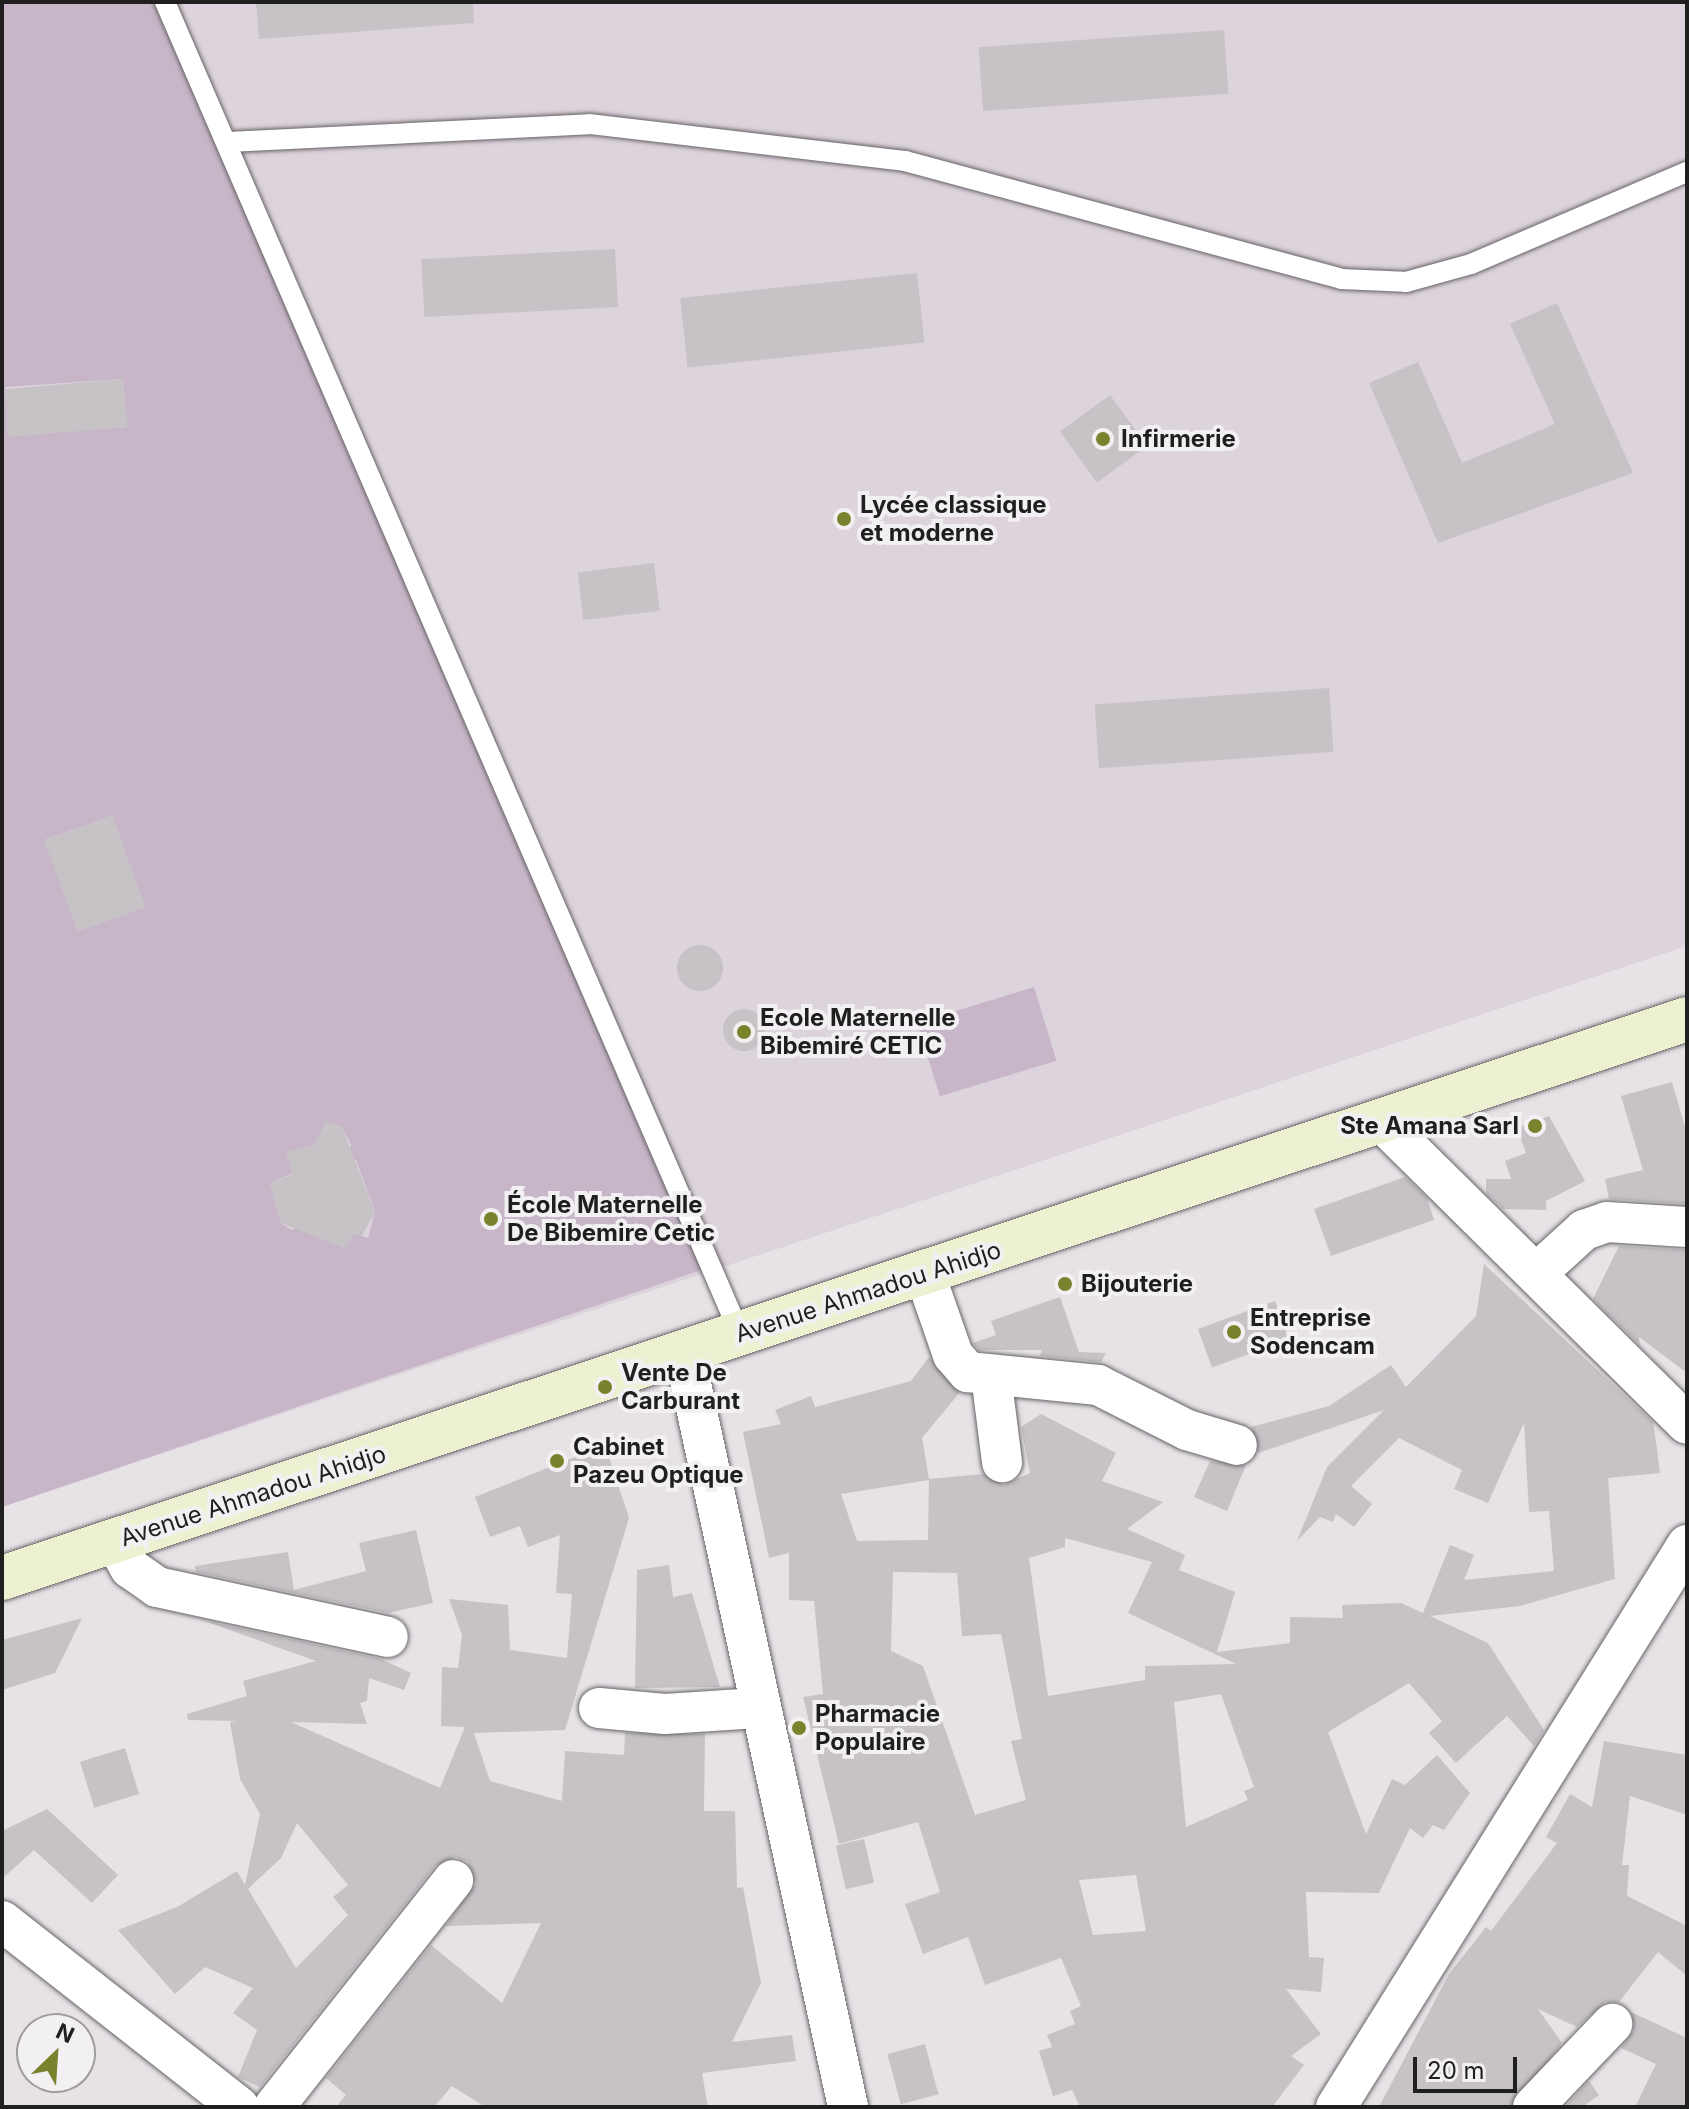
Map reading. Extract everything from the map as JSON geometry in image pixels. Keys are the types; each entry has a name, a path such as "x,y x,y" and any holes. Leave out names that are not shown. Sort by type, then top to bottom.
{"main road":[{"name":"Avenue Ahmadou Ahidjo","path":"2,1578 1687,1019"}],"street":[{"path":"1382,1122 1539,1271 1687,1424"},
{"path":"1539,1271 1584,1230 1607,1222 1687,1227"},
{"path":"924,1272 953,1355 968,1372 991,1375 1025,1372 1098,1385 1187,1430 1237,1445"},
{"path":"684,1352 758,1708 848,2107"},
{"path":"991,1375 1002,1462"},
{"path":"115,1541 130,1568 157,1587 388,1637"},
{"path":"1336,2107 1687,1545"},
{"path":"599,1708 665,1714 758,1708"},
{"path":"274,2107 453,1880"},
{"path":"2,1921 239,2107"},
{"path":"1533,2107 1612,2024"}],"lane":[{"path":"165,2 740,1334"},
{"path":"228,142 590,124 889,159 1341,279 1406,282 1471,264 1687,172"}],"shaded area":[{"name":"Lycée classique et moderne","path":"2,2 1687,2 1687,946 2,1507"},
{"path":"2,2 155,2 230,144 716,1265 2,1507","holes":["123,379 127,427 8,435 5,387","112,816 145,907 78,931 45,840","326,1122 342,1127 351,1145 345,1159 356,1160 375,1211 368,1238 310,1219 292,1230 281,1223 270,1183 293,1173 287,1152 315,1145"]},
{"path":"1034,987 1057,1061 940,1096 917,1023"}],"building":[{"path":"256,2 473,2 474,23 259,39"},
{"path":"1224,30 1228,94 983,111 979,47"},
{"path":"615,249 618,307 424,317 421,259"},
{"path":"917,273 924,343 688,367 680,298"},
{"path":"1557,303 1633,473 1438,543 1369,383 1418,362 1462,463 1555,424 1510,324"},
{"path":"123,379 127,427 9,437 4,389"},
{"name":"Infirmerie","path":"1110,395 1147,446 1097,482 1060,431"},
{"path":"654,563 660,611 583,620 578,572"},
{"path":"1329,688 1333,752 1099,768 1095,704"},
{"path":"112,816 145,907 78,932 44,841"},
{"path":"700,945 716,952 723,968 716,984 700,991 684,984 677,968 684,952"},
{"name":"Ecole Maternelle Bibemiré CETIC","path":"744,1009 759,1015 765,1030 759,1045 744,1051 729,1045 723,1030 729,1015"},
{"path":"1672,1082 1687,1134 1687,1204 1609,1199 1605,1179 1643,1170 1621,1096"},
{"path":"1549,1116 1585,1181 1546,1201 1546,1210 1503,1209 1486,1193 1486,1179 1511,1179 1505,1161 1526,1153 1517,1128"},
{"path":"326,1122 342,1127 375,1212 362,1236 355,1233 344,1248 281,1223 270,1183 293,1174 286,1152 315,1145"},
{"path":"1405,1177 1427,1198 1434,1220 1331,1256 1314,1209"},
{"path":"1619,1246 1687,1250 1687,1373 1639,1337 1640,1345 1593,1299"},
{"path":"1484,1264 1653,1422 1660,1473 1608,1478 1615,1579 1520,1606 1430,1616 1488,1643 1544,1730 1534,1746 1507,1716 1456,1763 1429,1733 1442,1721 1409,1683 1328,1732 1366,1834 1392,1779 1405,1785 1437,1755 1470,1793 1444,1830 1433,1825 1423,1838 1410,1828 1379,1893 1306,1892 1309,1957 1324,1958 1321,1992 1286,1989 1321,2034 1291,2056 1304,2065 1272,2107 1080,2107 1072,2090 1053,2096 1039,2051 1052,2047 1047,2035 1075,2024 1070,2011 1081,2006 1061,1958 985,1985 968,1937 923,1954 905,1904 940,1892 918,1822 839,1844 803,1697 823,1694 814,1601 789,1600 789,1553 769,1558 743,1432 781,1424 775,1410 811,1396 815,1407 911,1381 929,1357 960,1392 922,1438 929,1479 983,1474 1004,1485 1030,1473 1021,1427 1041,1414 1116,1453 1102,1481 1163,1502 1127,1529 1185,1555 1179,1570 1235,1592 1217,1652 1290,1643 1290,1617 1343,1618 1342,1605 1401,1603 1423,1613 1450,1545 1474,1555 1464,1580 1554,1571 1549,1511 1529,1512 1524,1423 1488,1503 1454,1489 1462,1470 1399,1438 1351,1486 1372,1504 1354,1527 1336,1514 1333,1522 1320,1517 1297,1541 1327,1467 1384,1410 1258,1453 1251,1427 1329,1406 1391,1365 1406,1387 1476,1316","holes":["929,1480 928,1540 857,1541 841,1494","1065,1538 1152,1562 1128,1613 1236,1664 1145,1666 1145,1680 1048,1696 1029,1558 1065,1547","893,1572 957,1573 962,1636 1001,1634 1022,1739 1011,1741 1026,1800 975,1815 923,1666 891,1651","1221,1694 1254,1787 1244,1791 1248,1800 1186,1827 1174,1702","1136,1875 1146,1931 1093,1935 1079,1880"]},
{"path":"1060,1297 1079,1352 1106,1353 1101,1362 1040,1356 1042,1350 979,1350 973,1343 996,1335 991,1321"},
{"path":"1275,1301 1289,1340 1212,1368 1198,1329"},
{"path":"605,1445 629,1518 565,1730 474,1733 490,1781 562,1801 565,1751 624,1755 625,1733 705,1734 704,1811 735,1811 737,1888 743,1887 761,1983 732,2042 792,2035 796,2061 702,2073 708,2107 485,2107 452,2086 434,2107 336,2107 346,2095 326,2078 431,1945 502,2003 541,1923 446,1926 476,1883 468,1862 456,1857 435,1866 260,2087 238,2077 257,2030 233,2013 253,1988 205,1967 175,1994 118,1930 177,1907 237,1871 245,1885 260,1814 240,1779 230,1722 238,1721 188,1720 187,1714 247,1696 243,1681 316,1661 202,1620 381,1659 411,1673 404,1690 369,1678 367,1701 360,1703 367,1724 291,1722 440,1788 465,1727 441,1726 442,1667 458,1668 462,1635 449,1599 508,1605 510,1650 567,1658 572,1594 556,1593 560,1535 528,1547 520,1526 490,1537 475,1497","holes":["297,1823 348,1885 333,1897 348,1915 296,1968 248,1889 281,1858"]},
{"path":"1210,1461 1246,1465 1227,1511 1194,1497"},
{"path":"416,1530 433,1603 388,1613 196,1572 195,1566 288,1552 294,1590 366,1571 359,1543"},
{"path":"669,1565 673,1597 692,1593 720,1687 635,1688 637,1570"},
{"path":"82,1618 55,1673 2,1690 2,1640"},
{"path":"1604,1741 1687,1755 1687,1815 1630,1796 1622,1865 1629,1865 1627,1896 1687,1926 1687,1976 1658,1952 1619,2002 1605,2002 1577,2027 1538,2009 1562,2043 1511,2107 1379,2107 1449,1974 1486,1927 1491,1931 1557,1843 1546,1837 1570,1794 1592,1807"},
{"path":"125,1748 139,1794 94,1808 80,1762"},
{"path":"47,1809 118,1875 92,1903 34,1850 2,1879 2,1831"},
{"path":"864,1839 874,1883 846,1889 836,1846"},
{"path":"1631,2012 1687,2038 1687,2107 1635,2107 1656,2064 1621,2048 1634,2030"},
{"path":"925,2044 938,2094 901,2104 887,2054"},
{"path":"1589,2081 1599,2095 1582,2107 1565,2107"}],"place":[{"name":"Infirmerie","path":"1103,439"},
{"name":"Lycée classique et moderne","path":"844,519"},
{"name":"Ecole Maternelle Bibemiré CETIC","path":"744,1032"},
{"name":"Ste Amana Sarl","path":"1535,1126"},
{"name":"École Maternelle De Bibemire Cetic","path":"491,1219"},
{"name":"Bijouterie","path":"1065,1284"},
{"name":"Entreprise Sodencam","path":"1234,1332"},
{"name":"Vente De Carburant","path":"605,1387"},
{"name":"Cabinet Pazeu Optique","path":"557,1461"},
{"name":"Pharmacie Populaire","path":"799,1728"}]}
